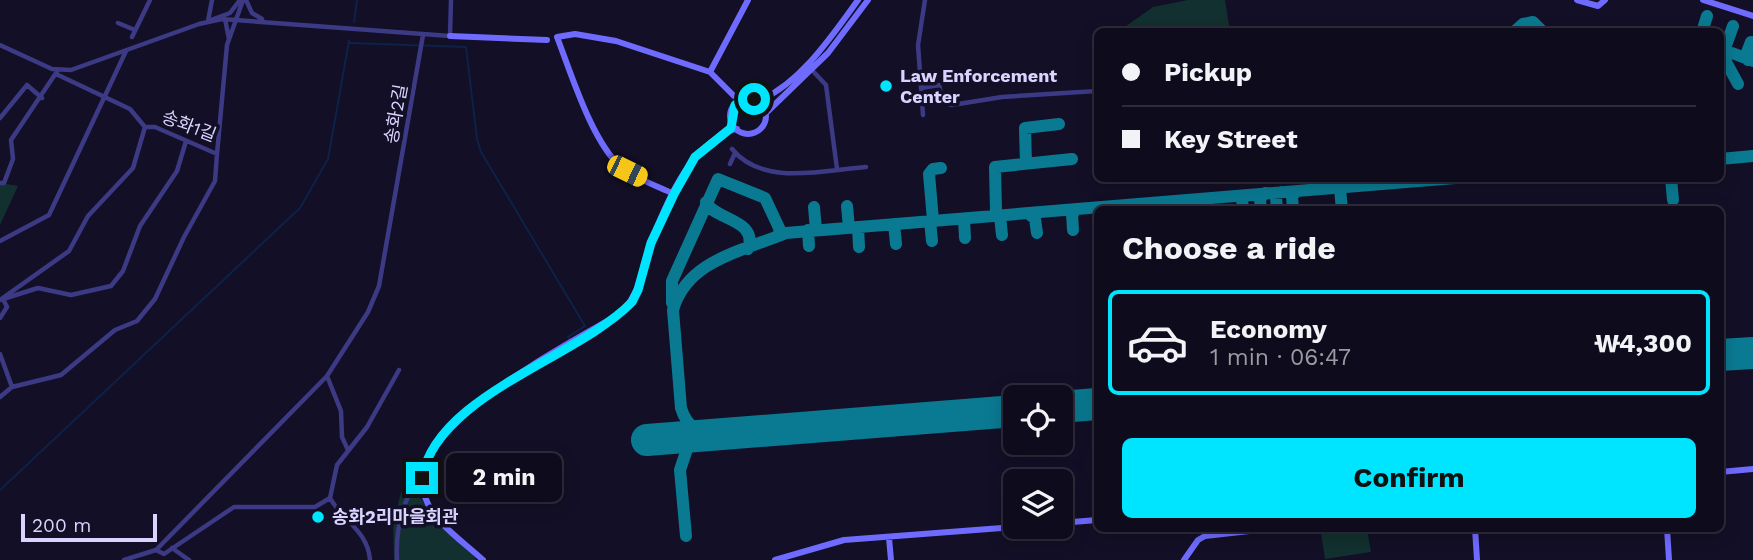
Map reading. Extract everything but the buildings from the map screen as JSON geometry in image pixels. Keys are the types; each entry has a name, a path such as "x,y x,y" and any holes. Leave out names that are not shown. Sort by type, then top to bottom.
{"street":[{"path":"132,37 149,0"},
{"path":"208,21 212,0"},
{"path":"0,183 4,183 13,159 11,140 42,98 57,72 79,68 230,13 243,0 252,13 266,21"},
{"name":"송화1길","path":"2,300 69,251 88,216 133,168 145,127 155,127 217,154 229,40 243,0"},
{"path":"450,36 451,0"},
{"path":"710,72 748,0"},
{"path":"208,21 266,21 423,36 547,40 575,34 616,41 710,72 734,96 758,101 767,97 806,64 858,0"},
{"path":"733,128 746,134 757,131 764,124 766,113 812,70 868,0"},
{"path":"923,115 918,45 925,0"},
{"path":"1577,0 1598,6 1605,0"},
{"path":"1703,0 1753,16"},
{"path":"225,19 229,40"},
{"path":"118,23 135,30"},
{"name":"송화2길","path":"124,560 156,550 327,376 368,312 379,286 423,36"},
{"path":"557,37 580,100 615,160 627,171 674,194"},
{"path":"0,45 130,109 145,127"},
{"path":"0,241 49,215 126,51"},
{"path":"806,64 825,85 837,169"},
{"path":"0,118 27,85 42,98"},
{"path":"921,88 939,85 943,102 952,105 1002,97 1094,91"},
{"path":"733,128 731,115 735,105 734,96"},
{"path":"735,105 743,99"},
{"path":"758,101 766,113"},
{"path":"397,560 396,536 401,510 440,437 471,408 617,315 632,302 651,243 695,157 733,128"},
{"path":"0,318 7,307 2,300 38,288 71,295 111,286 123,271 140,226 177,171 186,141"},
{"path":"730,164 734,151 748,165 766,172 866,167"},
{"path":"0,397 12,387 61,375 115,330 137,321 155,299 184,237 215,181 217,154"},
{"path":"0,354 12,387"},
{"path":"164,554 234,506 315,507 330,498 335,486 333,475 348,450 367,427 399,370"},
{"path":"327,376 341,411 342,437 348,450"},
{"path":"424,466 423,489 431,510 483,560"},
{"path":"1724,472 1753,469"},
{"path":"330,498 339,515 350,520 361,535 370,560"},
{"path":"1073,522 1094,520"},
{"path":"775,560 844,540 1003,528"},
{"path":"1184,560 1198,540 1205,536 1240,532"},
{"path":"1475,532 1477,560"},
{"path":"1667,532 1669,560"},
{"path":"888,538 891,560"},
{"path":"173,548 189,560"},
{"path":"156,550 170,560"}],"green space":[{"path":"1188,0 1225,0 1230,28 1123,28 1153,7"},
{"path":"0,183 18,186 0,225"},
{"path":"401,492 419,496 432,515 473,553 476,560 394,560 393,525"},
{"path":"1368,532 1371,552 1325,559 1321,533"}],"waterway":[{"path":"354,22 357,0"},
{"path":"0,490 300,208 328,159 349,41"},
{"path":"350,43 466,47 477,139 481,152 585,326 568,337 570,339"}],"taxiway":[{"path":"1703,28 1707,16"},
{"path":"1518,28 1533,22 1539,28"},
{"path":"1724,51 1733,26"},
{"path":"1748,60 1746,55 1751,42"},
{"path":"1738,84 1725,60 1726,56 1732,53 1753,61"},
{"path":"1026,164 1025,128 1059,124"},
{"path":"1724,159 1753,156"},
{"path":"993,216 996,211 995,167 1072,159"},
{"path":"933,220 929,174 933,169 941,168"},
{"path":"672,303 672,281 718,179 765,198 780,230 778,236"},
{"path":"1339,182 1342,206"},
{"path":"1114,206 1406,182"},
{"path":"1671,182 1673,200"},
{"path":"1293,206 1292,196 1297,191"},
{"path":"1277,206 1276,197 1281,192"},
{"path":"1261,206 1260,199 1265,193"},
{"path":"1243,206 1242,199 1247,195"},
{"path":"706,202 710,208 734,221 747,232 750,239 748,249"},
{"path":"847,206 849,228"},
{"path":"814,207 816,230"},
{"path":"720,436 695,429 687,421 681,408 673,310 680,293 704,268 735,252 786,233 1094,208"},
{"path":"1073,230 1072,214 1077,209"},
{"path":"1029,214 1035,219 1037,233"},
{"path":"1000,216 1002,235"},
{"path":"964,219 965,238"},
{"path":"930,221 932,241"},
{"path":"894,224 896,244"},
{"path":"858,227 859,247"},
{"path":"808,230 809,246"},
{"path":"686,536 680,470 687,449 692,444 712,436"}],"runway":[{"path":"1724,355 1753,353"},
{"path":"1073,406 1094,404"},
{"path":"647,440 1003,412"}],"place":[{"name":"Law Enforcement Center","path":"886,86"},
{"name":"송화2리마을회관","path":"318,517"}],"route":[{"path":"422,478 428,456 436,443 471,408 617,315 632,302 651,243 689,164 703,149 731,128 731,112 738,102 754,99"}]}
